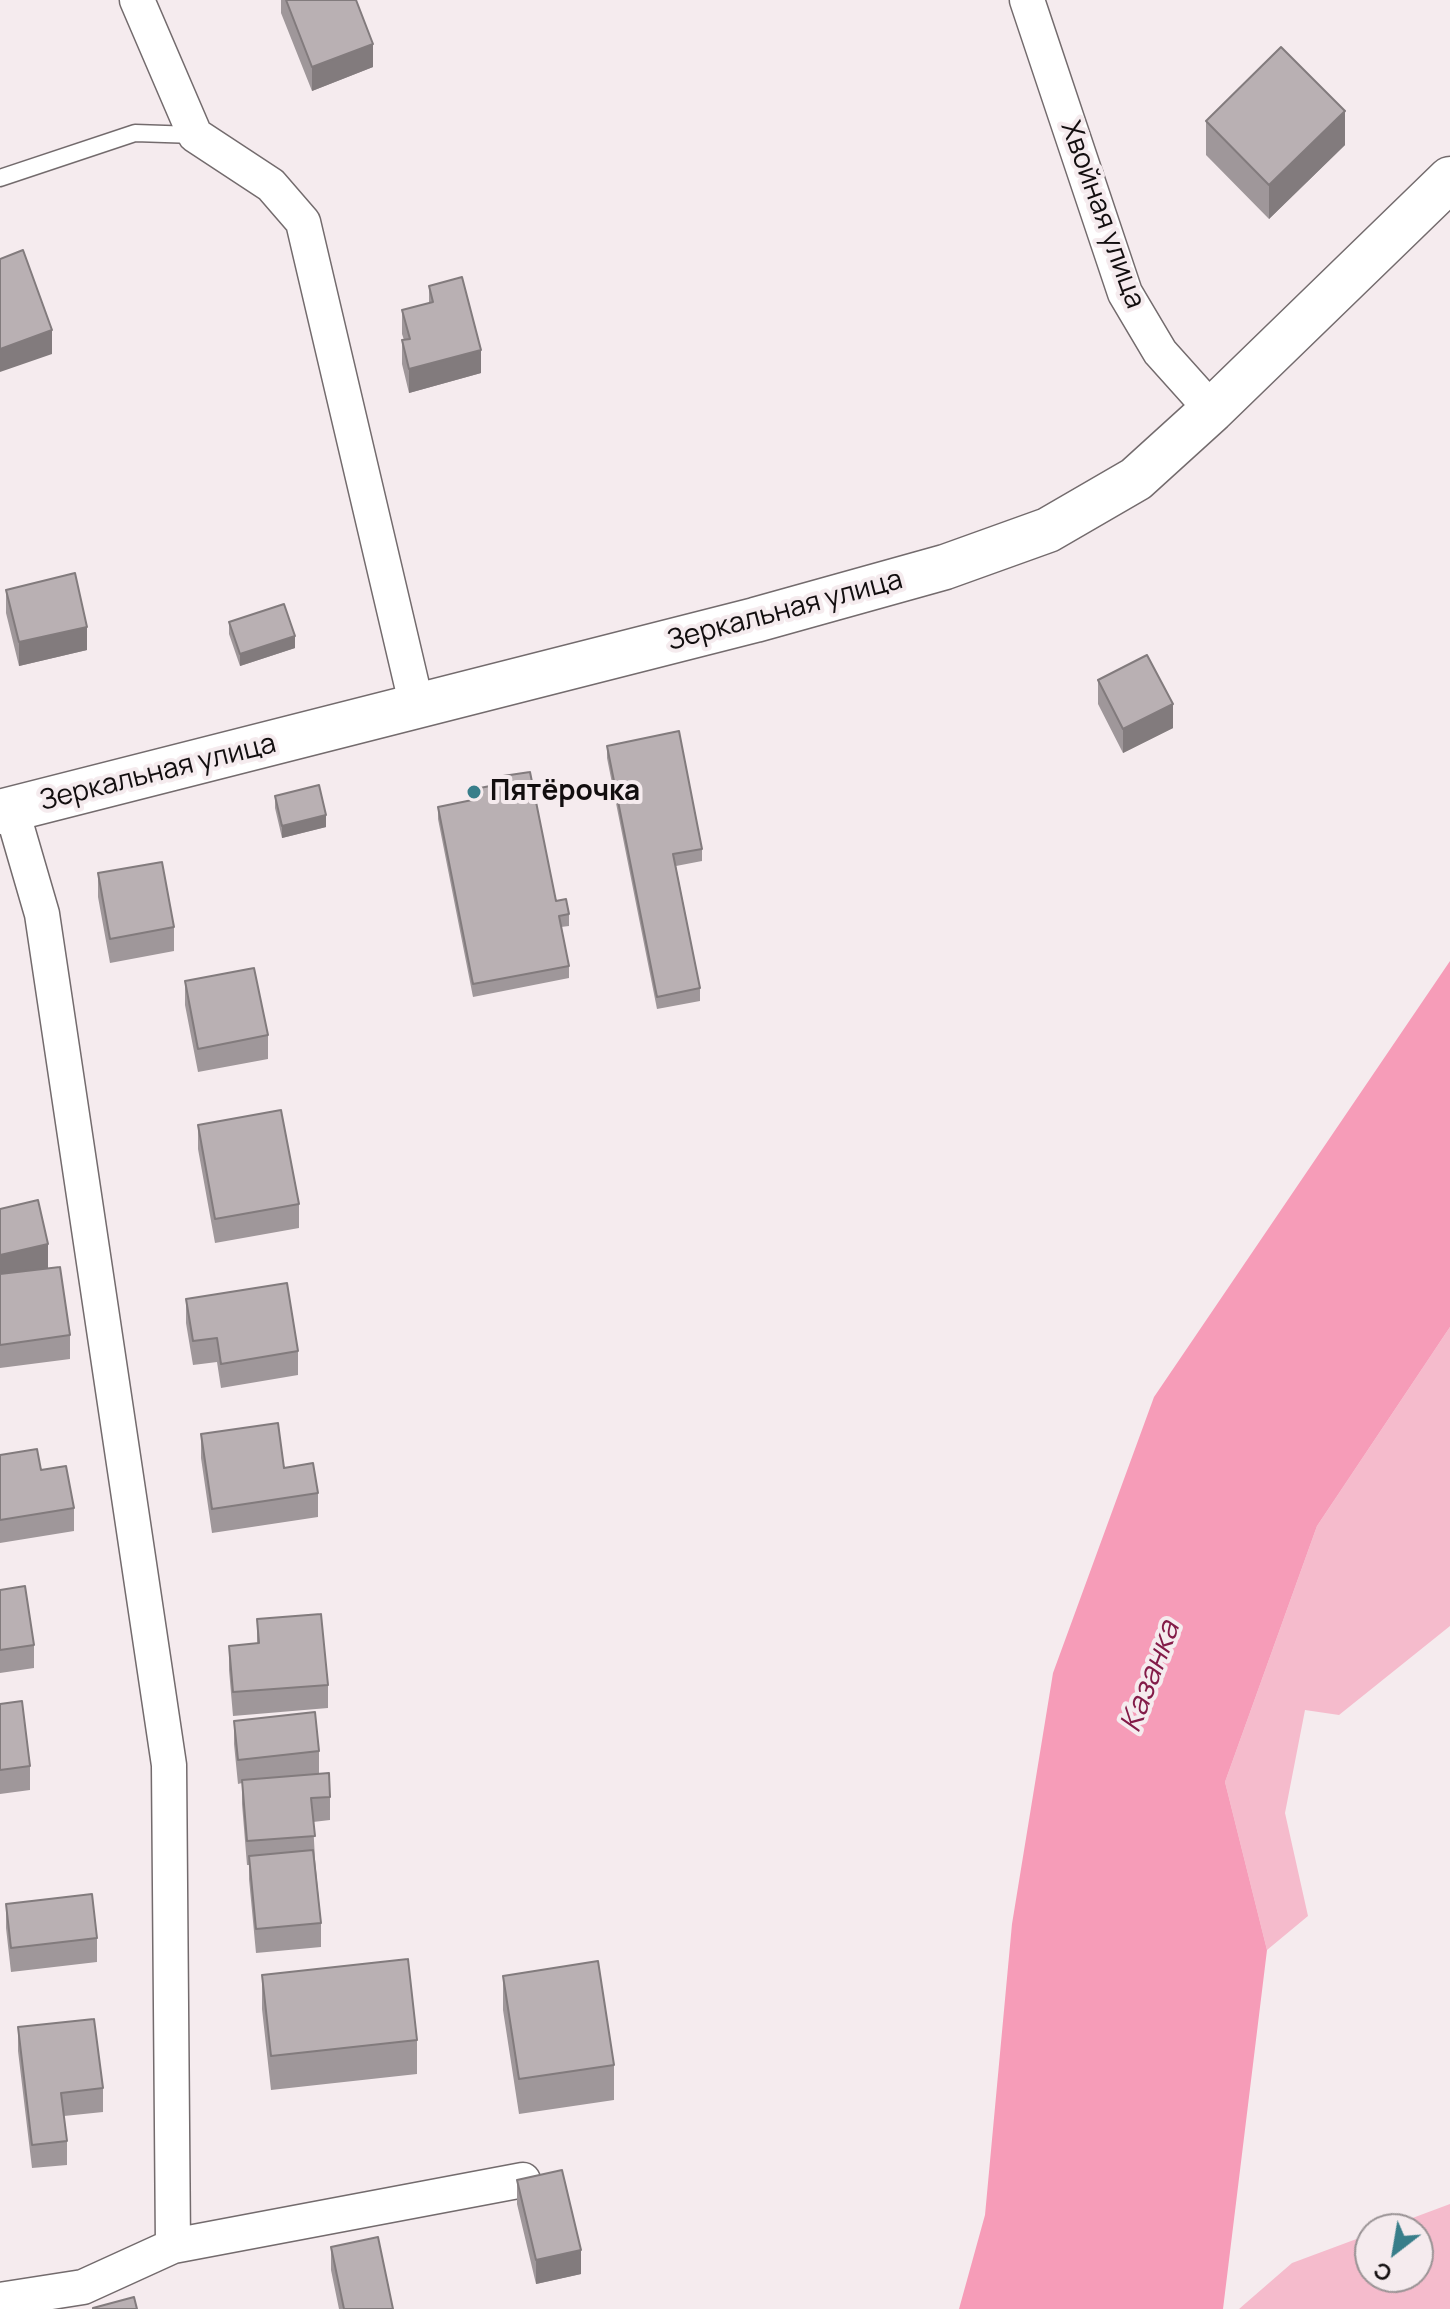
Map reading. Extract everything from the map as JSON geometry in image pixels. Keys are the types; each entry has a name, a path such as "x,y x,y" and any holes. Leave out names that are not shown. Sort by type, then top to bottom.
{"street":[{"path":"137,0 195,135 271,185 303,222 417,707"},
{"name":"Хвойная улица","path":"1027,0 1125,293 1160,352 1212,410"},
{"name":"Зеркальная улица","path":"6,812 755,620 916,576 1048,530 1136,479 1212,410 1450,179"},
{"path":"6,812 42,914 169,1765 173,2246"},
{"path":"0,2300 83,2287 173,2246 523,2180"}],"lane":[{"path":"0,178 135,133 195,135"}],"shaded area":[{"path":"1450,1327 1450,1626 1339,1715 1305,1710 1285,1813 1308,1916 1267,1950 1225,1782 1317,1526"},
{"path":"1450,2204 1450,2309 1239,2309 1292,2263 1354,2240 1354,2293 1434,2293 1434,2213 1426,2213"}],"water":[{"name":"Казанка","path":"1450,961 1450,1327 1317,1526 1225,1782 1267,1950 1223,2309 959,2309 985,2215 1012,1924 1053,1673 1154,1397"}],"building":[{"path":"286,0 356,0 373,44 312,67"},
{"path":"1281,47 1345,111 1269,185 1206,121"},
{"path":"23,250 52,330 0,349 0,259"},
{"path":"462,277 481,350 409,369 402,340 410,339 402,310 433,302 429,286"},
{"path":"75,573 87,627 19,642 6,590"},
{"path":"284,604 295,636 240,654 229,622"},
{"path":"1147,655 1173,704 1123,729 1098,680"},
{"path":"679,731 702,849 673,854 700,988 657,997 607,746"},
{"path":"530,772 556,901 566,899 569,914 559,916 569,966 473,984 438,807 477,799 475,789 505,783 503,776"},
{"path":"319,785 326,815 282,826 275,796"},
{"path":"162,862 174,927 110,939 98,873"},
{"path":"254,968 268,1035 198,1049 185,981"},
{"path":"281,1110 299,1204 215,1219 198,1125"},
{"path":"38,1200 48,1244 0,1255 0,1209"},
{"path":"60,1267 70,1335 0,1345 0,1274"},
{"path":"287,1283 298,1351 221,1364 217,1338 193,1341 186,1299"},
{"path":"278,1423 284,1468 313,1463 318,1493 212,1509 201,1434"},
{"path":"37,1449 41,1470 66,1466 74,1508 0,1520 0,1455"},
{"path":"25,1586 34,1645 0,1650 0,1590"},
{"path":"321,1614 328,1685 233,1692 229,1646 259,1643 257,1619"},
{"path":"22,1701 30,1766 0,1770 0,1704"},
{"path":"315,1712 319,1751 238,1760 234,1721"},
{"path":"329,1773 330,1797 311,1798 315,1836 247,1841 242,1780"},
{"path":"313,1850 321,1923 256,1929 249,1856"},
{"path":"92,1894 97,1938 11,1948 6,1904"},
{"path":"408,1959 417,2040 271,2056 262,1975"},
{"path":"598,1961 614,2065 519,2079 503,1976"},
{"path":"94,2019 103,2088 61,2093 67,2141 32,2145 18,2027"},
{"path":"562,2170 581,2250 536,2260 517,2180"},
{"path":"378,2237 393,2309 344,2309 331,2247"},
{"path":"134,2297 137,2309 93,2309 93,2308"}],"place":[{"name":"Пятёрочка","path":"474,792"}]}
